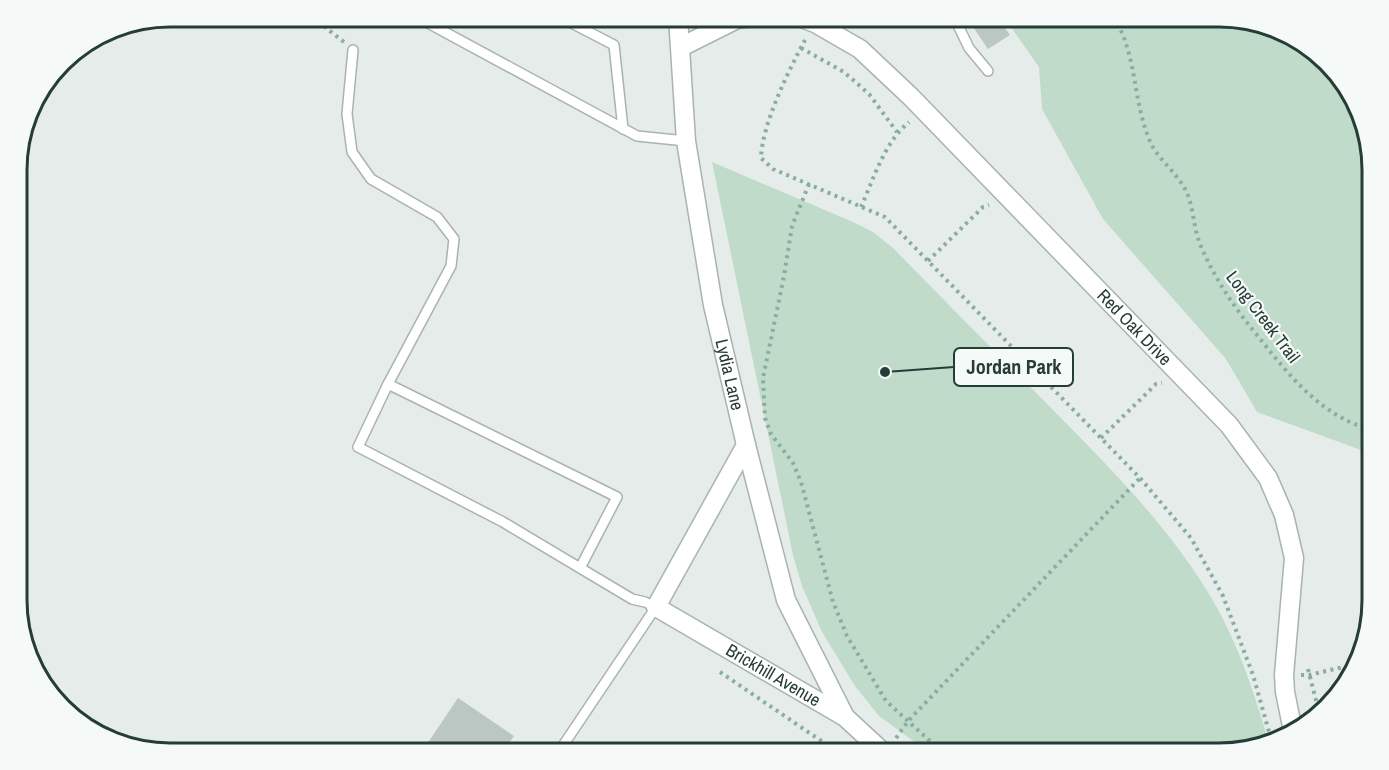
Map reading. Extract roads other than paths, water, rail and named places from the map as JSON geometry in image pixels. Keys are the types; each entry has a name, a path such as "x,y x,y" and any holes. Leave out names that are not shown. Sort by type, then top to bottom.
{"street":[{"name":"Lydia Lane","path":"679,27 686,141 713,304 746,445 786,600 845,717"},
{"path":"681,47 721,27"},
{"name":"Red Oak Drive","path":"819,27 860,50 923,110 1229,425 1268,478 1284,515 1294,558 1284,675 1291,723"},
{"path":"656,607 746,445"},
{"name":"Brickhill Avenue","path":"656,607 845,717 873,743"}],"lane":[{"path":"437,27 637,136 686,141"},
{"path":"580,27 614,45 623,129"},
{"path":"959,27 969,48 988,71"},
{"path":"353,50 347,114 352,152 371,179 437,217 454,239 451,266 388,384 358,447 502,522 632,599 656,607 565,743"},
{"path":"388,384 617,497 580,568"}],"place":[{"name":"Jordan Park","path":"885,372"}]}
